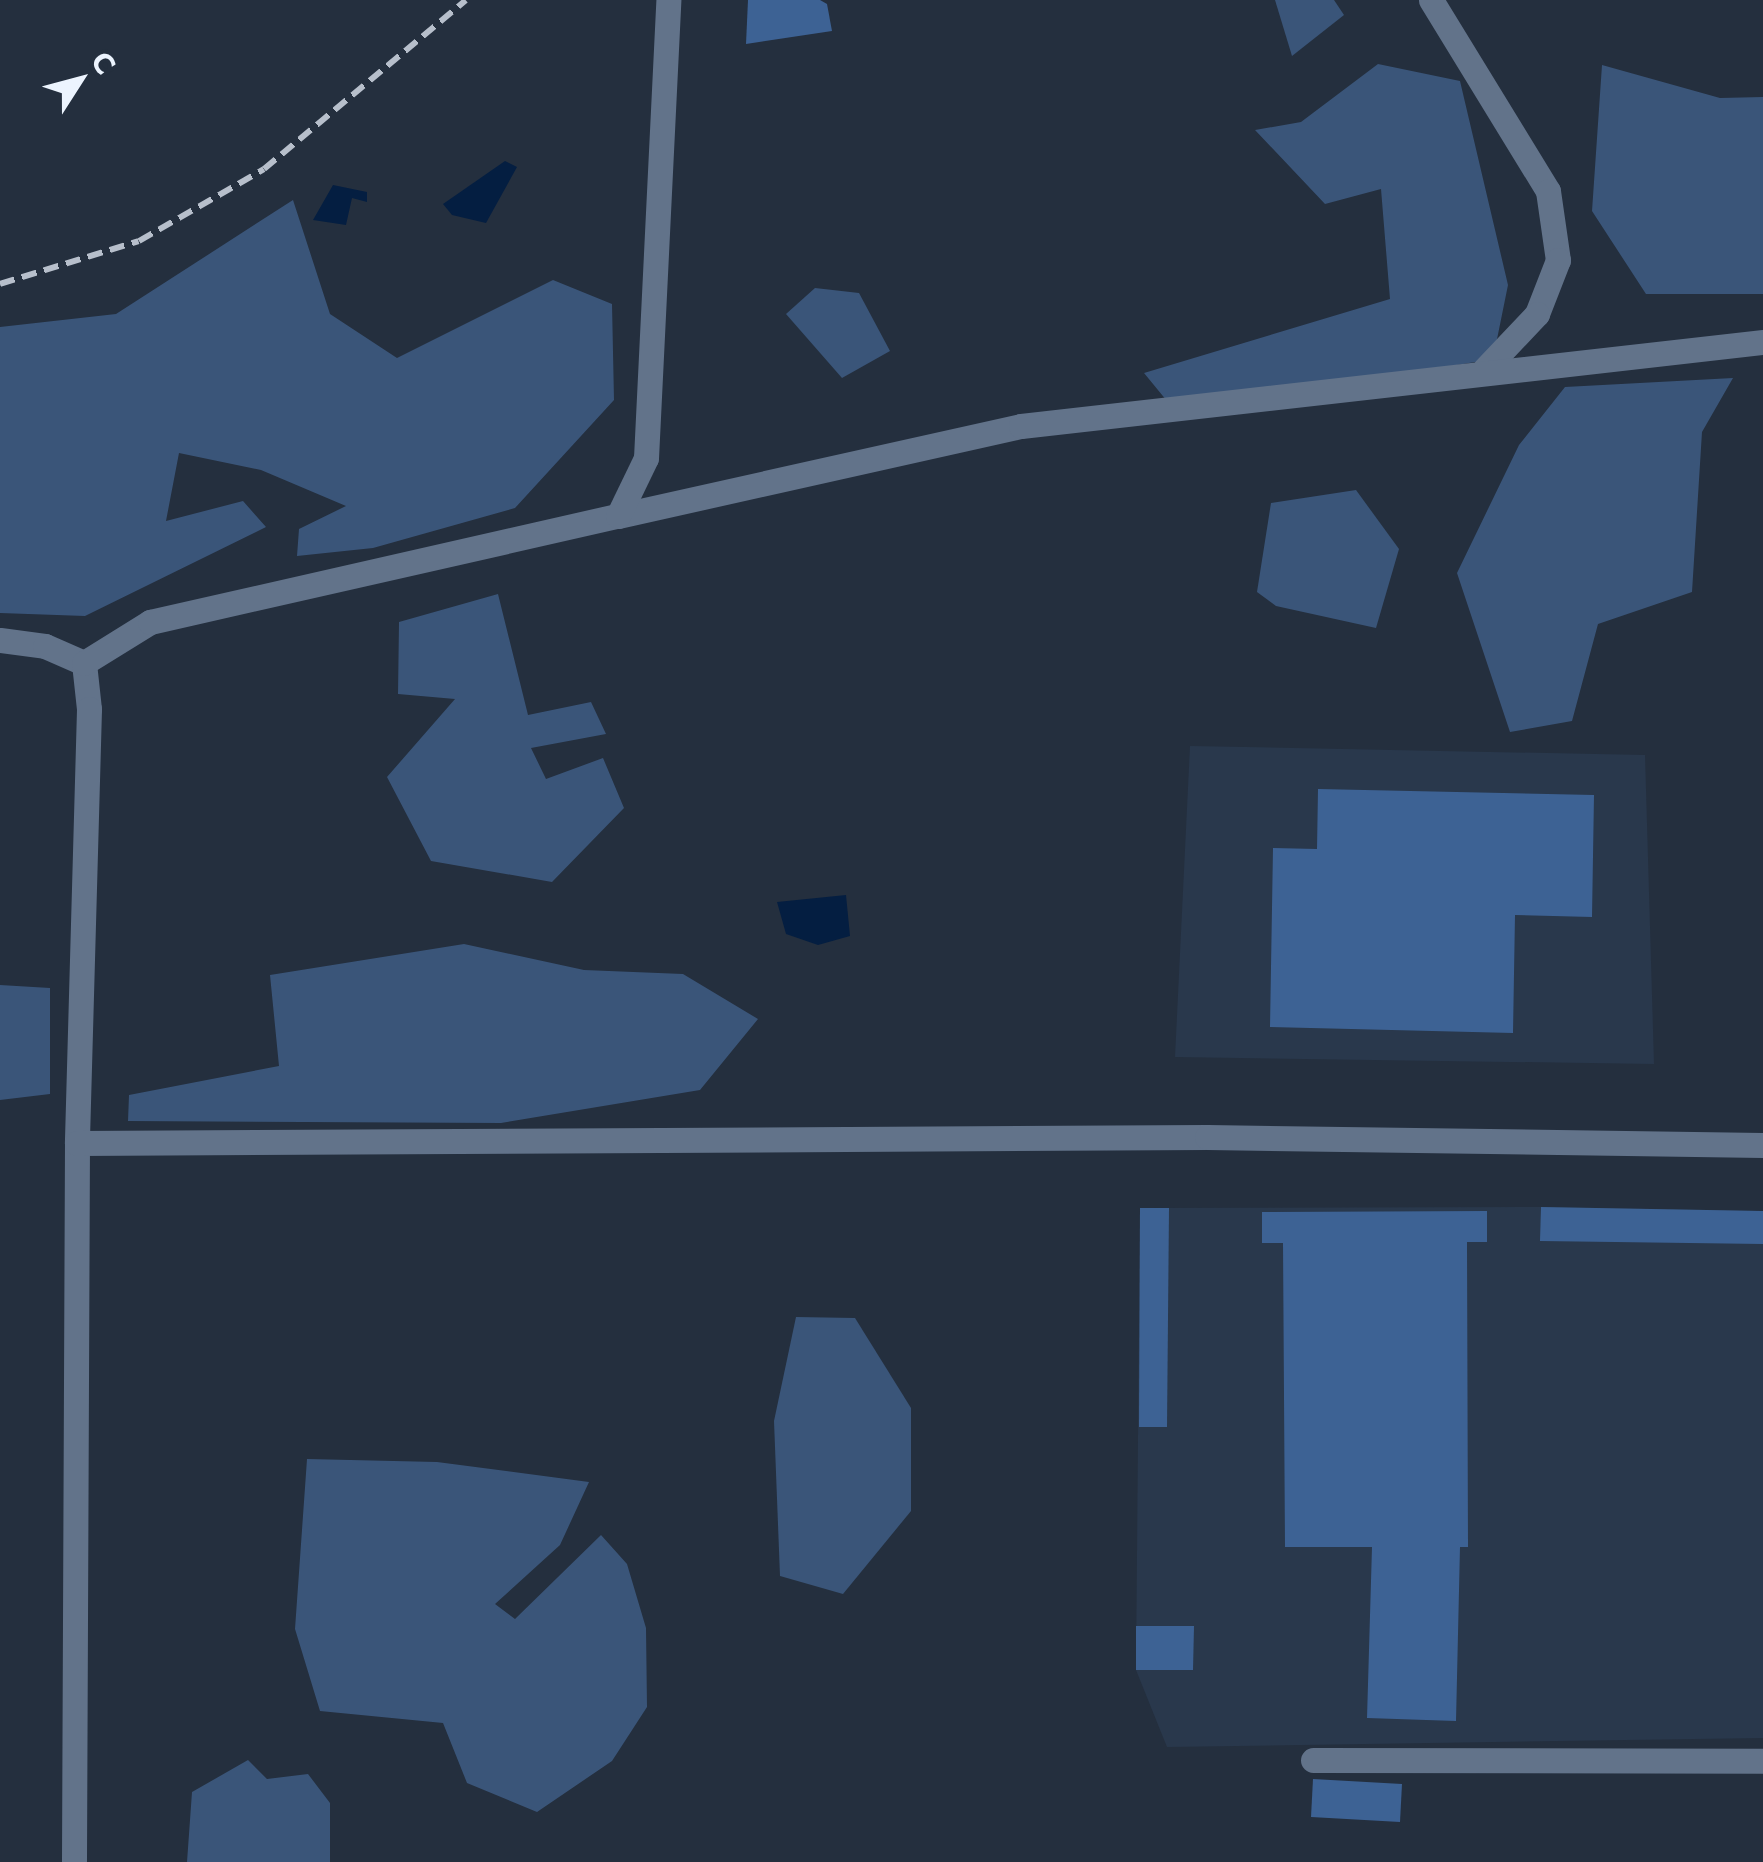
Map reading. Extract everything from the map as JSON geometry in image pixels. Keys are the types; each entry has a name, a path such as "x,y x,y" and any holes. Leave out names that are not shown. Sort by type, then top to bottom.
{"street":[{"path":"618,516 646,458 668,0"},
{"path":"1431,3 1548,191 1558,260 1537,314 1484,370"},
{"path":"0,640 84,663 150,622 1021,426 1484,370 1763,342"},
{"path":"74,1862 77,1143 90,710 84,663"},
{"path":"77,1143 1207,1136 1763,1145"},
{"path":"1312,1760 1763,1761"}],"shaded area":[{"path":"1275,0 1334,0 1344,15 1292,56"},
{"path":"1378,64 1460,81 1508,285 1493,359 1176,412 1144,373 1390,299 1381,189 1325,204 1255,130 1301,122"},
{"path":"1602,65 1720,98 1763,97 1763,294 1646,294 1592,211"},
{"path":"505,161 517,167 486,223 452,215 443,204"},
{"path":"333,185 367,192 367,202 352,198 346,225 313,220"},
{"path":"293,200 330,314 397,358 553,280 612,304 614,400 515,508 373,548 297,556 299,529 346,506 261,470 179,453 166,521 243,501 266,527 85,616 0,613 0,327 116,314"},
{"path":"815,288 859,293 890,351 842,378 786,314"},
{"path":"1733,378 1702,432 1692,592 1598,624 1572,721 1510,732 1457,573 1519,445 1565,387"},
{"path":"1356,490 1399,549 1376,628 1276,606 1257,592 1271,503"},
{"path":"498,594 528,715 591,702 606,734 531,748 546,779 603,758 624,808 552,882 431,861 387,777 455,699 398,694 399,622"},
{"path":"1190,746 1645,755 1654,1064 1175,1057"},
{"path":"846,895 850,936 818,945 786,934 777,902"},
{"path":"464,944 584,970 683,974 758,1019 700,1090 501,1123 128,1121 129,1095 279,1066 270,975"},
{"path":"0,985 50,988 50,1094 0,1100"},
{"path":"1140,1208 1763,1211 1763,1738 1167,1747 1136,1670"},
{"path":"796,1317 855,1318 911,1408 911,1511 843,1594 780,1576 774,1421"},
{"path":"307,1459 437,1462 589,1482 560,1545 495,1604 515,1619 601,1535 627,1564 646,1628 647,1707 612,1761 537,1812 467,1783 443,1723 320,1711 295,1629"},
{"path":"248,1760 267,1779 308,1774 330,1803 330,1862 187,1862 192,1792"}],"building":[{"path":"748,0 820,0 827,4 832,31 746,44"},
{"path":"1318,789 1594,795 1592,917 1515,915 1513,1033 1270,1027 1273,848 1317,849"},
{"path":"1541,1207 1763,1211 1763,1244 1540,1241"},
{"path":"1140,1208 1169,1208 1167,1427 1139,1427"},
{"path":"1487,1211 1487,1242 1467,1242 1468,1547 1460,1547 1456,1721 1367,1718 1372,1547 1285,1547 1283,1243 1262,1243 1262,1212"},
{"path":"1136,1626 1194,1626 1193,1670 1136,1670"},
{"path":"1313,1779 1402,1784 1400,1822 1311,1817"}],"railway":[{"path":"0,284 139,241 264,169 466,0"}]}
